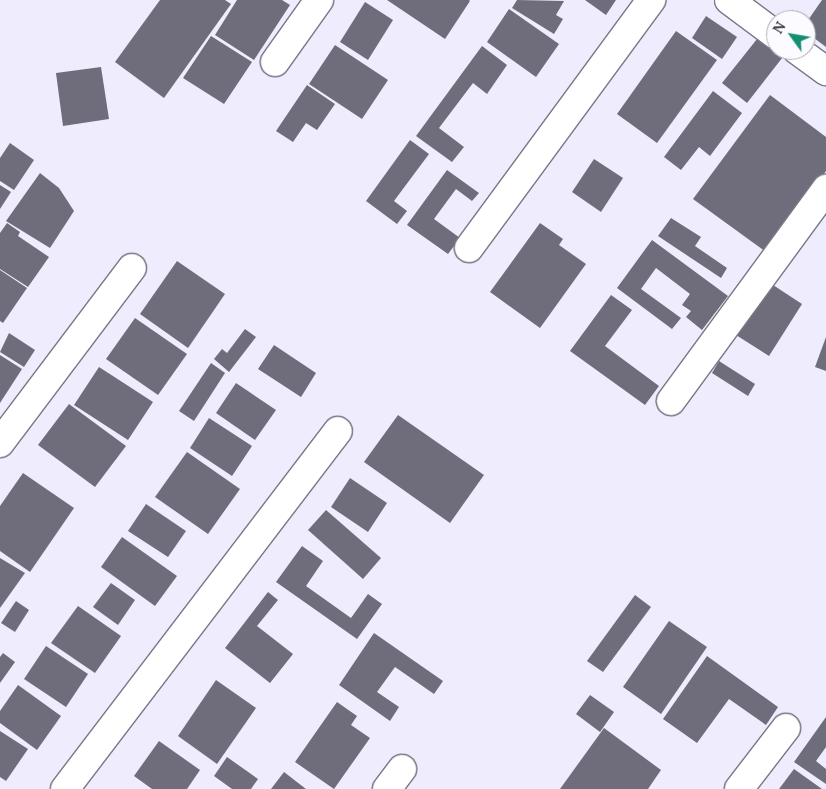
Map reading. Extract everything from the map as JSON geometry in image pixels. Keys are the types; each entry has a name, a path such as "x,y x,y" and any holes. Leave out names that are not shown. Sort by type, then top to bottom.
{"street":[{"path":"275,62 319,0"},
{"path":"469,248 651,0"},
{"path":"729,0 766,27"},
{"path":"811,60 826,71"},
{"path":"671,401 826,189"},
{"path":"0,443 132,268"},
{"path":"64,789 338,431"},
{"path":"739,789 786,728"}],"building":[{"path":"160,0 225,0 231,4 164,98 115,62"},
{"path":"237,0 282,0 290,5 254,60 215,35"},
{"path":"387,0 469,0 470,1 445,39"},
{"path":"517,0 564,1 556,15 563,19 554,34 512,8"},
{"path":"585,0 616,0 606,15"},
{"path":"822,0 826,0 826,47 816,40 815,10"},
{"path":"365,2 393,20 368,60 340,42"},
{"path":"509,9 559,44 536,77 487,42"},
{"path":"706,16 737,37 722,59 692,38"},
{"path":"676,31 717,60 657,143 617,114"},
{"path":"761,34 766,38 766,60 781,60 747,103 722,83"},
{"path":"211,36 252,62 224,104 183,78"},
{"path":"335,45 388,80 362,119 309,84"},
{"path":"482,46 507,65 487,94 473,83 439,128 464,147 452,162 416,136"},
{"path":"101,67 109,119 63,126 56,73"},
{"path":"307,85 335,104 317,130 306,123 293,142 276,131"},
{"path":"713,91 742,113 710,156 699,147 681,170 664,157"},
{"path":"770,95 826,137 826,171 766,252 693,199"},
{"path":"410,140 429,154 394,201 407,211 397,224 366,201"},
{"path":"10,143 34,160 14,190 0,181 0,158"},
{"path":"594,159 623,178 601,212 572,192"},
{"path":"447,170 479,193 472,201 456,189 434,219 460,238 448,254 407,225"},
{"path":"40,173 59,188 74,211 50,248 6,221"},
{"path":"0,185 11,192 0,209"},
{"path":"671,218 701,237 695,246 727,268 721,278 658,236"},
{"path":"7,223 20,232 18,236 49,257 28,287 0,269 0,233"},
{"path":"540,223 563,239 559,245 586,264 540,328 490,292"},
{"path":"652,240 728,296 702,330 686,317 691,311 682,305 690,294 656,268 641,289 681,318 672,329 617,288"},
{"path":"177,261 225,294 188,348 140,314"},
{"path":"0,270 27,288 3,323 0,321"},
{"path":"770,283 802,304 769,356 736,335"},
{"path":"611,295 632,310 605,346 659,386 645,405 570,351"},
{"path":"135,318 187,354 158,395 106,359"},
{"path":"245,329 256,337 229,372 214,359 222,349 227,353"},
{"path":"9,333 35,350 24,367 0,352"},
{"path":"826,337 826,371 815,367"},
{"path":"274,345 316,373 301,397 258,369"},
{"path":"0,355 22,369 0,403"},
{"path":"719,361 755,384 748,396 712,373"},
{"path":"211,363 225,373 194,421 179,411"},
{"path":"99,367 153,402 128,440 74,405"},
{"path":"236,383 276,410 255,440 216,413"},
{"path":"69,404 126,446 95,487 38,445"},
{"path":"398,415 484,475 450,523 364,462"},
{"path":"209,418 252,446 232,476 190,448"},
{"path":"187,452 240,489 208,534 155,497"},
{"path":"23,473 74,508 30,572 0,551 0,506"},
{"path":"350,478 387,503 368,532 331,507"},
{"path":"146,504 186,531 168,557 128,531"},
{"path":"326,510 381,558 363,579 308,530"},
{"path":"122,537 177,576 155,606 101,567"},
{"path":"302,546 323,561 306,586 351,618 368,594 382,604 357,639 276,582"},
{"path":"0,558 25,573 0,608"},
{"path":"111,583 135,600 118,625 93,607"},
{"path":"268,592 278,600 257,626 293,654 270,683 225,648"},
{"path":"635,595 651,607 603,672 587,661"},
{"path":"16,601 29,610 15,632 1,623"},
{"path":"78,606 121,636 95,673 51,643"},
{"path":"669,621 707,647 661,714 623,687"},
{"path":"374,633 443,681 434,694 395,667 377,692 399,707 390,721 339,685"},
{"path":"46,646 88,674 66,707 24,679"},
{"path":"3,653 15,662 0,683 0,657"},
{"path":"707,656 778,707 766,725 729,699 697,743 663,719"},
{"path":"216,680 256,708 217,764 178,736"},
{"path":"18,685 61,716 37,750 0,723 0,711"},
{"path":"590,695 614,712 600,732 576,714"},
{"path":"337,702 357,716 351,725 370,738 334,789 295,762"},
{"path":"826,717 826,747 816,761 826,769 826,784 794,762"},
{"path":"604,728 661,770 648,789 560,789"},
{"path":"0,731 28,749 6,781 0,777"},
{"path":"159,741 200,770 187,789 152,789 134,776"},
{"path":"227,757 258,779 251,789 232,789 214,776"},
{"path":"794,769 822,789 779,789"},
{"path":"284,772 306,789 271,789"}]}
